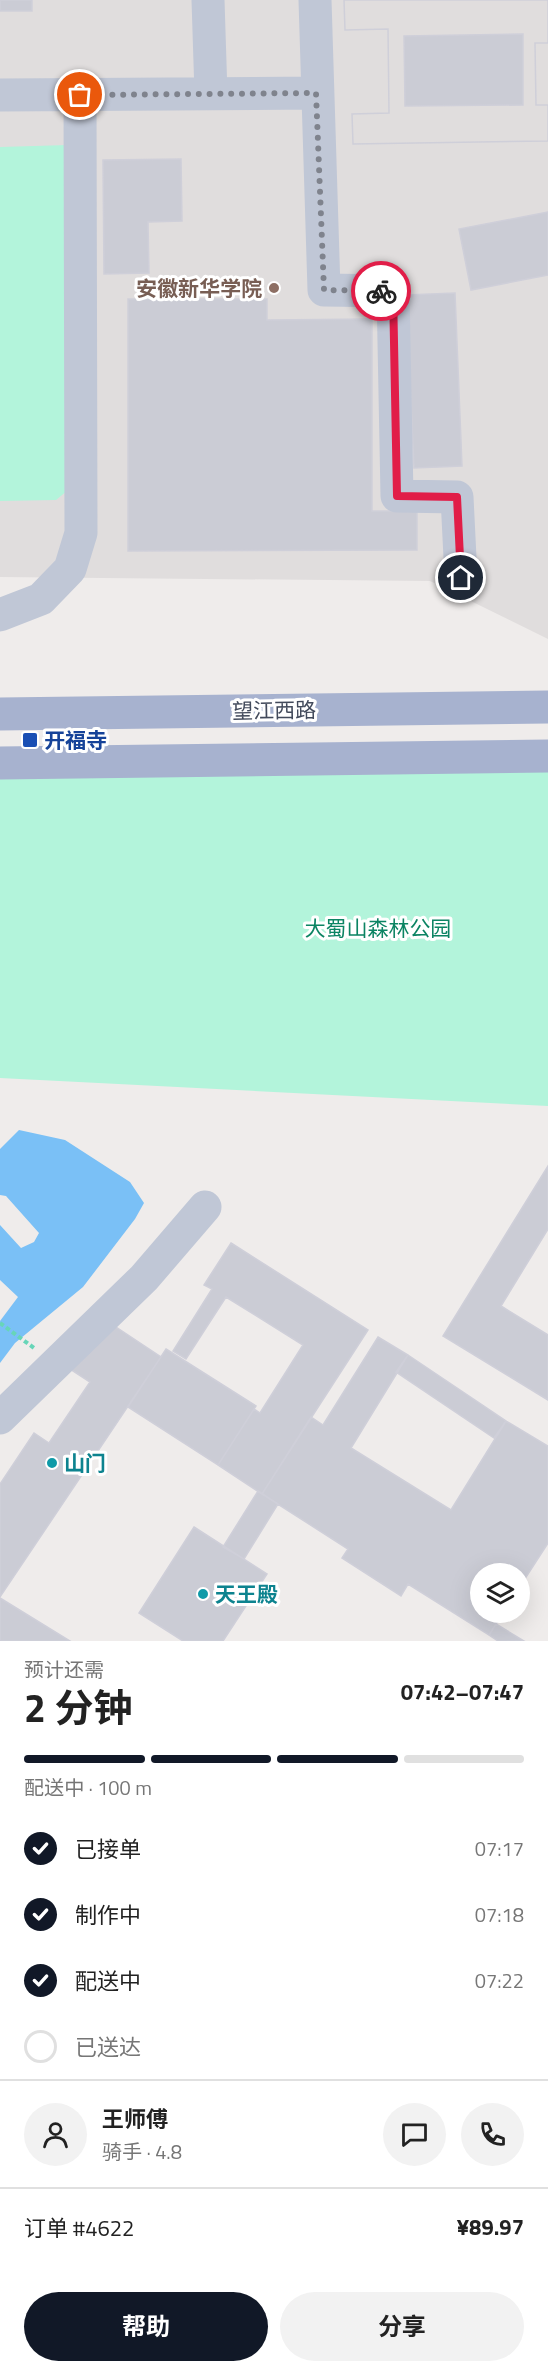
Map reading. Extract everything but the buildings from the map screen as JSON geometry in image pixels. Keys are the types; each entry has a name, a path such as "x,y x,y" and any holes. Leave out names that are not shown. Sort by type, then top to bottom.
{"main road":[{"name":"望江西路","path":"0,714 548,707"},
{"path":"0,763 548,756"}],"street":[{"path":"208,0 211,94"},
{"path":"315,0 316,93 324,290 393,291 397,496 457,497 461,578"},
{"path":"0,95 316,93"},
{"path":"0,615 41,599 70,569 81,533 80,95"},
{"path":"0,1418 88,1335 144,1278 205,1206"}],"path":[{"path":"0,1323 29,1344"}],"shaded area":[{"name":"安徽新华学院","path":"0,0 548,0 548,639 430,581 0,577"}],"green space":[{"path":"68,145 73,486 56,500 0,501 0,147"},
{"name":"大蜀山森林公园","path":"548,756 548,1106 0,1078 0,763"}],"water":[{"path":"19,1130 65,1140 130,1182 144,1203 135,1219 83,1287 15,1343 0,1363 0,1321 18,1297 0,1280 0,1225 21,1248 34,1242 39,1233 6,1196 0,1195 0,1149"}],"way so far":[{"path":"80,95 316,93 324,290 381,291"}],"place":[{"name":"安徽新华学院","path":"274,288"},
{"name":"开福寺","path":"30,740"},
{"name":"山门","path":"52,1463"},
{"name":"天王殿","path":"203,1594"}],"route":[{"path":"381,291 393,291 397,496 457,497 461,578"}]}
